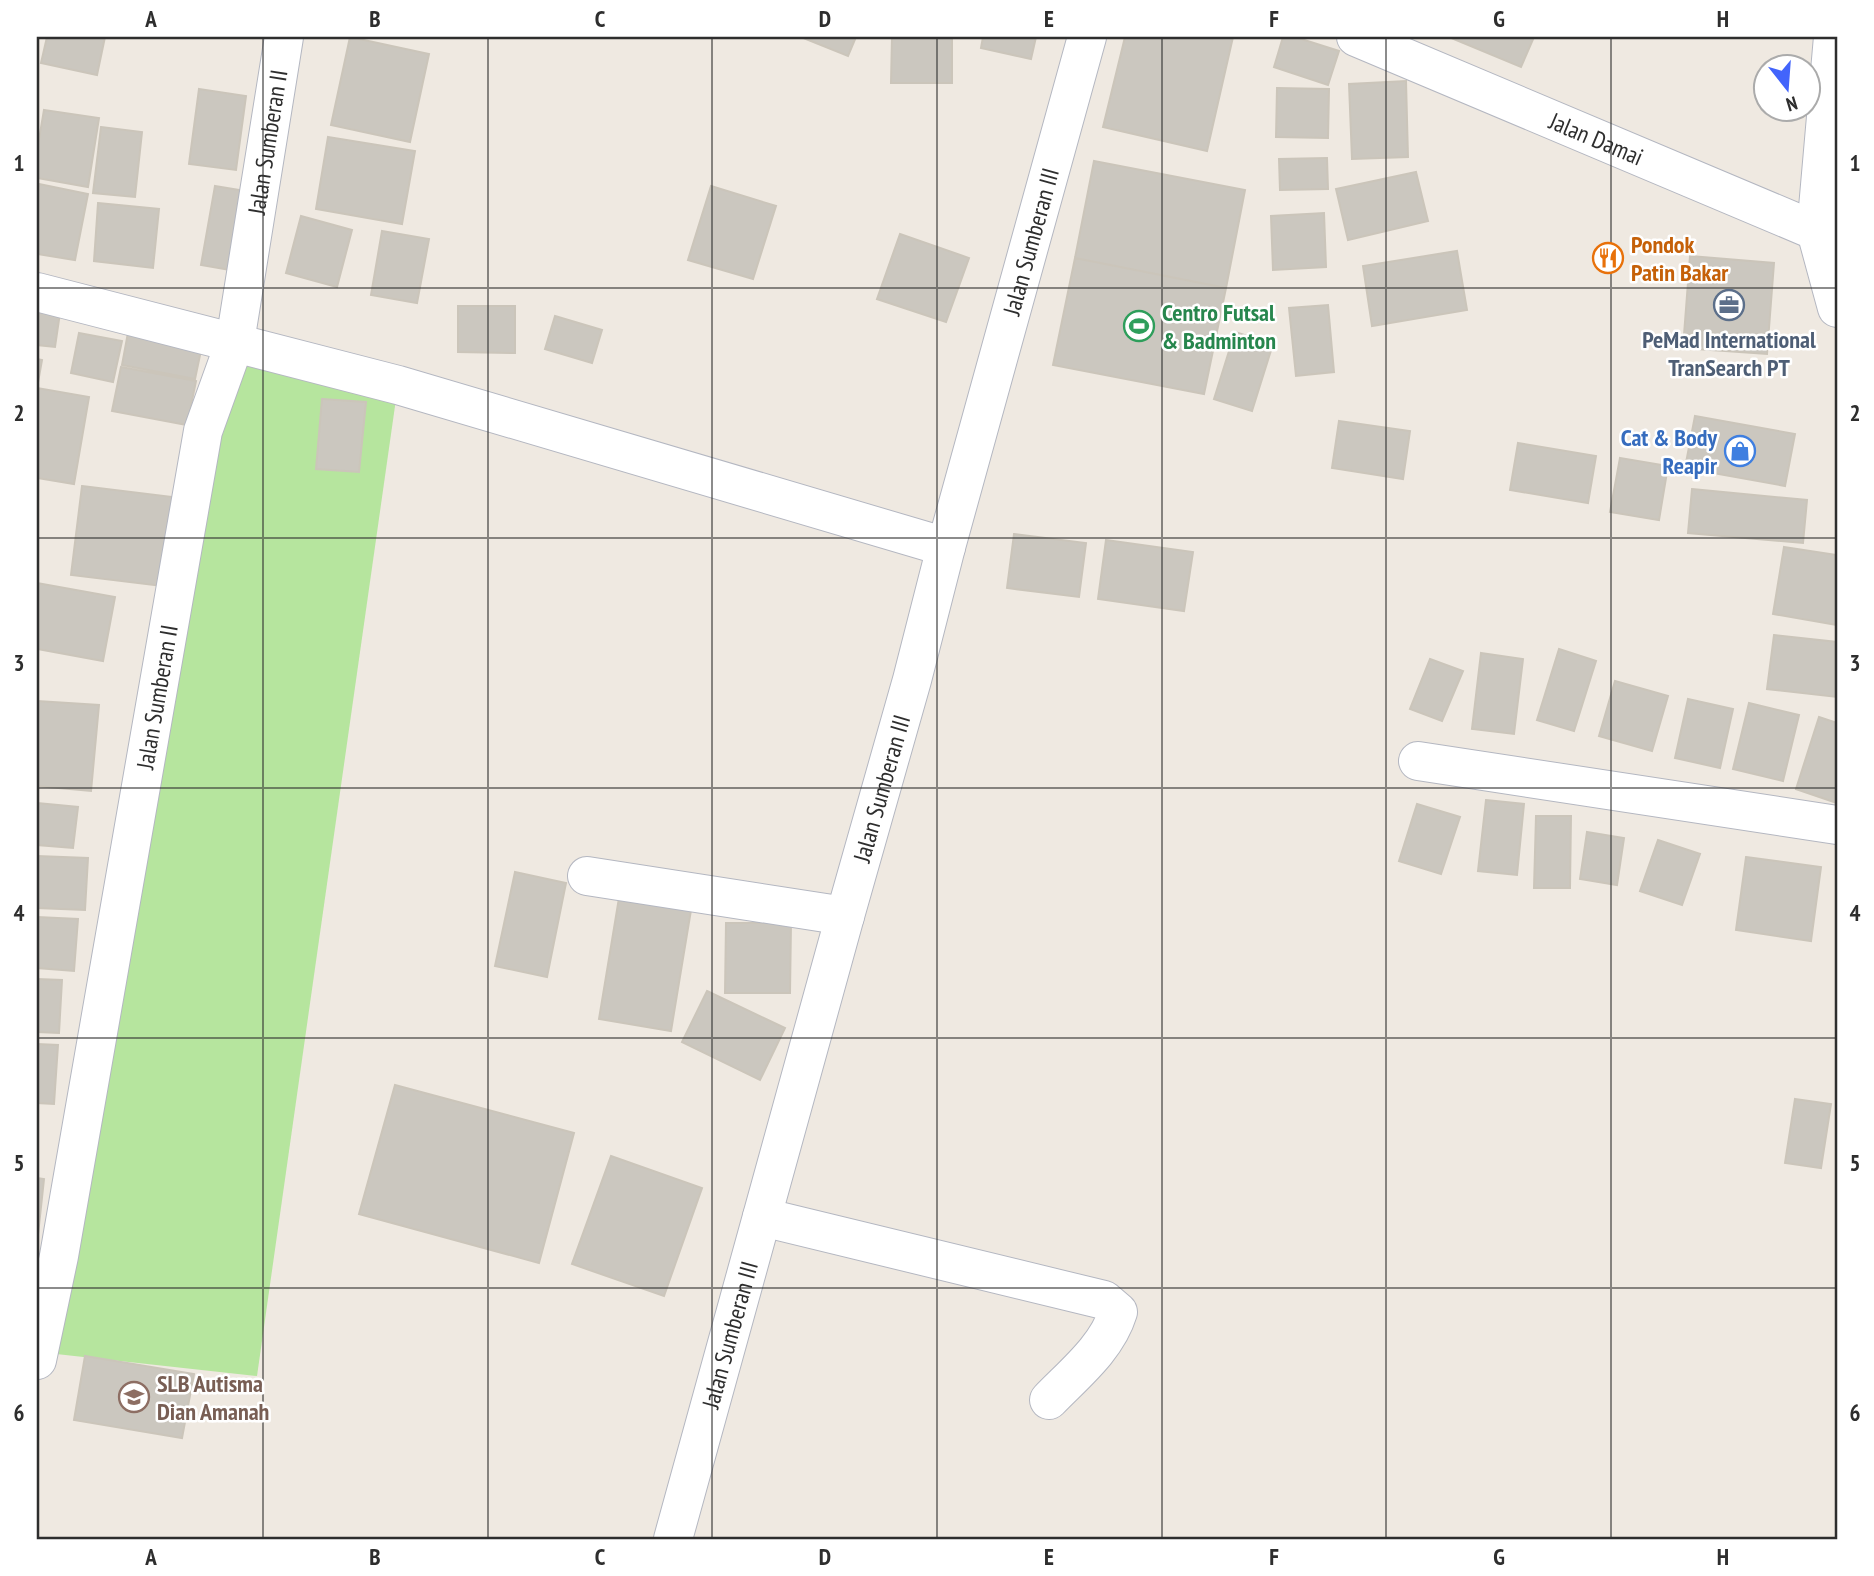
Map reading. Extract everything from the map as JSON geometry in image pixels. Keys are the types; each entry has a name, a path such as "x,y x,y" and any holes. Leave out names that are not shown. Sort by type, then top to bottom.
{"street":[{"name":"Jalan Sumberan II","path":"37,1360 48,1256 203,431 235,342 284,37"},
{"name":"Jalan Sumberan III","path":"673,1539 912,680 946,547 1087,37"},
{"name":"Jalan Damai","path":"1356,37 1826,230"},
{"path":"1833,37 1826,230 1837,308"},
{"path":"37,292 398,385 946,547"},
{"path":"1418,761 1837,825"},
{"path":"587,876 845,916"},
{"path":"762,1217 1104,1300 1118,1312 1114,1328 1095,1353 1048,1400"}],"green space":[{"path":"235,342 398,385 257,1376 38,1352"}],"building":[{"path":"47,37 105,37 97,75 41,63"},
{"path":"350,37 429,54 410,142 331,125"},
{"path":"801,37 856,37 848,56"},
{"path":"892,37 952,37 952,83 891,83"},
{"path":"983,37 1036,37 1031,59 981,48"},
{"path":"1125,37 1233,37 1207,151 1103,127"},
{"path":"1283,37 1295,37 1339,51 1328,85 1274,67"},
{"path":"1449,37 1534,37 1521,67"},
{"path":"1406,81 1408,157 1352,159 1349,84"},
{"path":"1277,88 1329,89 1328,138 1276,137"},
{"path":"199,89 246,96 236,170 189,164"},
{"path":"44,110 99,118 88,187 37,178 37,151"},
{"path":"101,127 142,132 135,197 93,193"},
{"path":"328,137 415,151 402,224 316,209"},
{"path":"1327,158 1328,189 1280,190 1279,159"},
{"name":"Centro Futsal & Badminton","path":"1094,161 1245,190 1226,288 1075,258"},
{"path":"1416,172 1428,221 1348,240 1336,189"},
{"path":"39,184 88,194 75,260 37,254"},
{"path":"215,186 257,193 242,272 201,265"},
{"path":"711,186 776,206 753,279 688,260"},
{"path":"98,203 159,209 153,268 94,261"},
{"path":"1324,213 1326,267 1273,270 1271,216"},
{"path":"301,216 352,230 337,287 286,273"},
{"path":"382,231 429,239 417,303 371,295"},
{"path":"900,234 969,258 946,322 877,299"},
{"path":"1457,251 1467,310 1372,326 1363,266"},
{"name":"PeMad International TranSearch PT","path":"1690,256 1774,263 1767,354 1683,348"},
{"name":"Centro Futsal & Badminton","path":"1075,258 1226,288 1204,394 1053,365"},
{"path":"37,295 62,299 55,347 37,345"},
{"path":"1328,305 1334,372 1296,376 1289,308"},
{"path":"458,306 515,306 515,353 458,352"},
{"path":"555,316 602,330 592,363 545,349"},
{"path":"130,322 204,336 195,379 122,365"},
{"path":"1235,332 1273,344 1252,411 1214,399"},
{"path":"79,333 122,341 113,382 71,373"},
{"path":"37,359 42,360 37,388"},
{"path":"121,367 196,381 187,425 112,411"},
{"path":"37,388 89,397 74,484 37,478"},
{"path":"322,399 366,402 359,472 316,469"},
{"name":"Cat & Body Reapir","path":"1695,416 1795,434 1785,486 1685,468"},
{"path":"1339,421 1410,431 1403,479 1332,468"},
{"path":"1518,443 1596,456 1588,503 1510,490"},
{"path":"1620,458 1668,466 1659,520 1610,512"},
{"path":"82,486 181,498 170,587 71,575"},
{"path":"1692,489 1807,500 1803,543 1688,533"},
{"path":"1014,534 1086,543 1079,597 1007,588"},
{"path":"1106,540 1193,552 1184,611 1098,599"},
{"path":"1784,547 1837,555 1837,625 1773,614"},
{"path":"37,583 115,597 103,661 37,649"},
{"path":"1774,635 1837,642 1837,697 1767,689"},
{"path":"1559,649 1596,661 1574,731 1537,720"},
{"path":"1481,653 1523,659 1514,734 1472,729"},
{"path":"1430,659 1463,671 1442,721 1410,709"},
{"path":"1615,681 1668,696 1652,751 1599,736"},
{"path":"1688,699 1733,709 1720,768 1675,758"},
{"path":"37,701 99,705 91,791 37,786"},
{"path":"1749,703 1799,715 1783,781 1733,769"},
{"path":"1819,717 1837,723 1837,803 1796,789"},
{"path":"1486,800 1524,804 1517,875 1478,871"},
{"path":"37,803 78,807 73,848 37,845"},
{"path":"1417,804 1460,817 1441,874 1399,861"},
{"path":"1536,816 1571,816 1570,888 1534,888"},
{"path":"1587,832 1624,838 1617,885 1580,879"},
{"path":"1658,840 1700,854 1682,905 1640,891"},
{"path":"37,856 88,858 85,910 37,908"},
{"path":"1746,857 1821,867 1811,941 1736,930"},
{"path":"515,872 566,883 547,977 495,966"},
{"path":"619,898 691,910 671,1031 599,1019"},
{"path":"37,917 78,919 74,971 37,968"},
{"path":"726,923 791,923 790,993 725,993"},
{"path":"37,979 62,980 59,1033 37,1032"},
{"path":"707,991 785,1028 760,1080 682,1042"},
{"path":"37,1044 58,1045 54,1104 37,1103"},
{"path":"395,1085 574,1133 539,1263 359,1214"},
{"path":"1795,1099 1831,1104 1821,1168 1785,1163"},
{"path":"611,1156 702,1188 664,1296 572,1264"},
{"path":"37,1178 44,1179 37,1244"},
{"name":"SLB Autisma Dian Amanah","path":"85,1356 194,1374 182,1438 74,1420"}],"place":[{"name":"Pondok Patin Bakar","path":"1608,258"},
{"name":"PeMad International TranSearch PT","path":"1729,305"},
{"name":"Centro Futsal & Badminton","path":"1139,326"},
{"name":"Cat & Body Reapir","path":"1740,451"},
{"name":"SLB Autisma Dian Amanah","path":"134,1397"}]}
